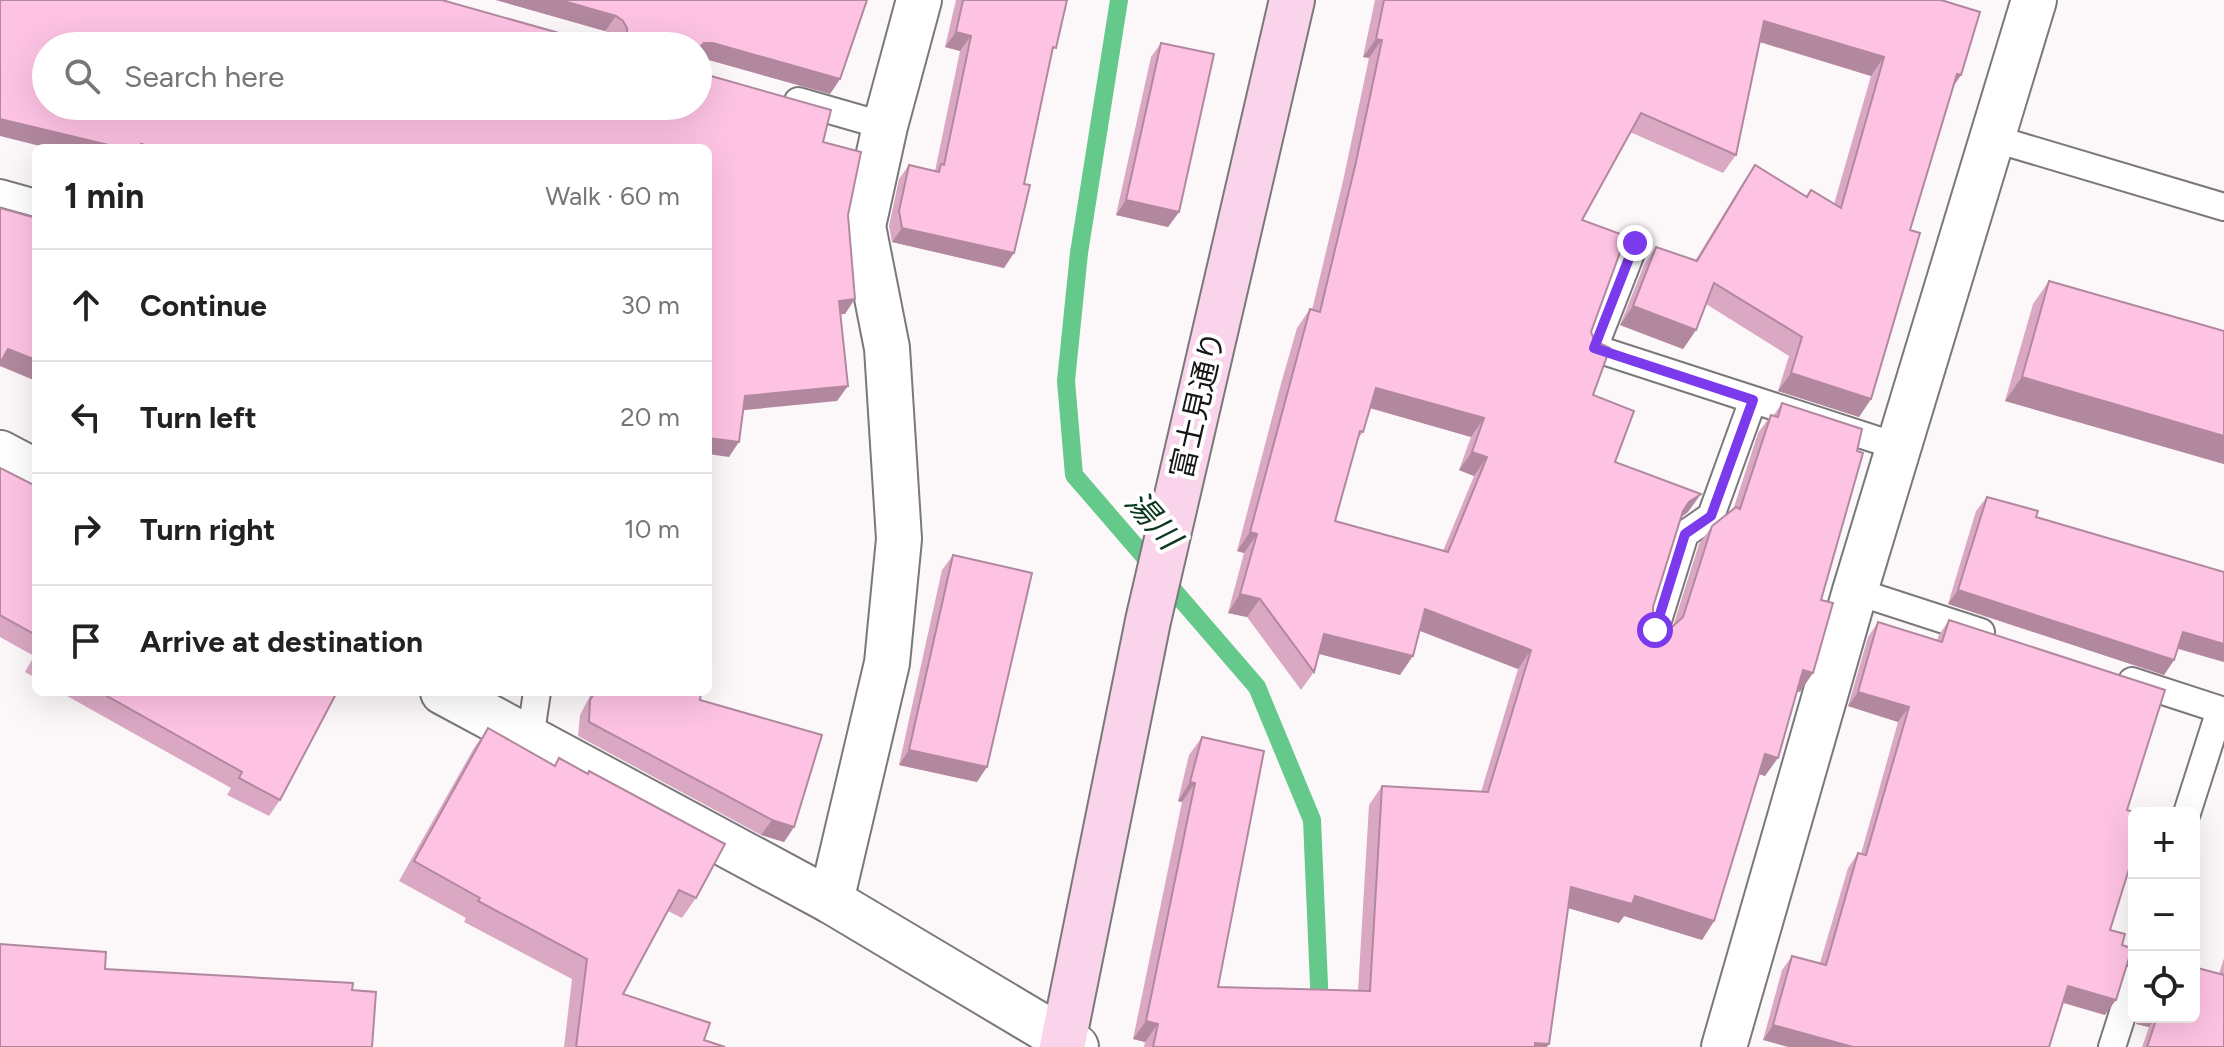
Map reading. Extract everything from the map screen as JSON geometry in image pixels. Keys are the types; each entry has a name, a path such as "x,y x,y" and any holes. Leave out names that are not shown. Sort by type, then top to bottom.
{"street":[{"path":"831,901 887,663 899,539 887,348 863,226 885,126 919,0"},
{"name":"富士見通り","path":"1067,1045 1148,621 1292,0"},
{"path":"1724,1047 1855,591 2034,0"},
{"path":"0,453 32,470"},
{"path":"450,696 831,901 1067,1045"}],"lane":[{"path":"770,94 885,126"},
{"path":"1992,138 2224,207"},
{"path":"0,193 32,202"},
{"path":"1635,243 1594,348 1899,447"},
{"path":"1655,630 1685,534 1711,516 1753,400"},
{"path":"1855,591 2007,640"},
{"path":"2113,675 2222,710 2189,807"},
{"path":"530,739 536,696"},
{"path":"2112,1047 2128,997"}],"building":[{"path":"0,0 442,0 555,32 32,32 32,120 712,120 712,76 831,110 823,142 861,152 848,215 855,299 839,301 848,386 745,396 739,442 712,439 712,144 104,144 0,119"},
{"path":"560,0 867,0 840,79 712,43 712,32 627,32 623,21 616,16"},
{"path":"963,0 1067,0 1056,48 1053,47 1024,184 1030,185 1014,253 902,228 899,211 909,165 939,172 941,164 944,165 971,36 956,32"},
{"path":"1384,0 1941,0 1980,12 1961,75 1957,74 1910,230 1920,233 1871,399 1791,373 1802,337 1714,283 1696,330 1633,306 1656,247 1697,261 1755,165 1807,197 1811,190 1841,208 1884,57 1764,21 1736,155 1641,113 1582,220 1626,236 1591,332 1595,341 1610,348 1593,395 1634,411 1615,462 1701,494 1689,502 1683,511 1653,607 1657,623 1672,627 1683,617 1712,526 1736,507 1740,509 1771,415 1778,417 1782,403 1862,429 1857,451 1863,453 1821,600 1833,603 1813,673 1803,670 1778,758 1765,754 1714,921 1635,896 1632,904 1571,887 1549,1044 1535,1043 1535,1047 1153,1047 1158,1024 1146,1021 1195,783 1190,782 1202,737 1264,751 1218,987 1370,991 1382,786 1488,792 1531,650 1425,609 1413,656 1324,634 1314,672 1260,599 1240,594 1257,534 1250,532 1310,309 1320,312 1382,40 1376,39","holes":["1376,388 1484,418 1472,452 1487,457 1448,552 1335,521 1360,431 1363,432"]},
{"path":"1161,43 1214,54 1179,212 1126,200"},
{"path":"0,208 32,217 32,358 8,349 0,363"},
{"path":"2049,281 2224,331 2224,436 2022,377"},
{"path":"0,468 32,484 32,633 0,615"},
{"path":"1987,497 2038,511 2036,517 2224,572 2224,644 2183,632 2174,660 1958,590"},
{"path":"953,555 1032,573 987,767 909,750"},
{"path":"1949,620 2165,690 2127,810 2128,872 2110,930 2125,934 2122,945 2128,947 2128,961 2116,1000 2068,986 2049,1047 1853,1047 1773,1025 1792,956 1826,965 1858,853 1866,855 1909,707 1858,692 1878,622 1942,642"},
{"path":"107,696 335,696 280,800 239,778 242,772"},
{"path":"592,696 700,696 700,700 822,735 794,827 772,820 589,722"},
{"path":"488,728 555,766 559,758 588,774 589,771 725,844 696,898 679,890 623,994 710,1023 704,1040 725,1047 576,1047 587,959 478,901 480,898 414,861"},
{"path":"0,944 106,952 105,969 353,983 352,990 376,992 372,1047 0,1047"},
{"path":"2200,969 2224,975 2224,1047 2147,1047 2155,1023 2200,1023"}],"waterway":[{"name":"湯川","path":"1119,0 1079,253 1066,381 1074,475 1257,687 1312,820 1319,1047"}],"route":[{"path":"1635,243 1594,348 1753,400 1711,516 1685,534 1655,630"}]}
